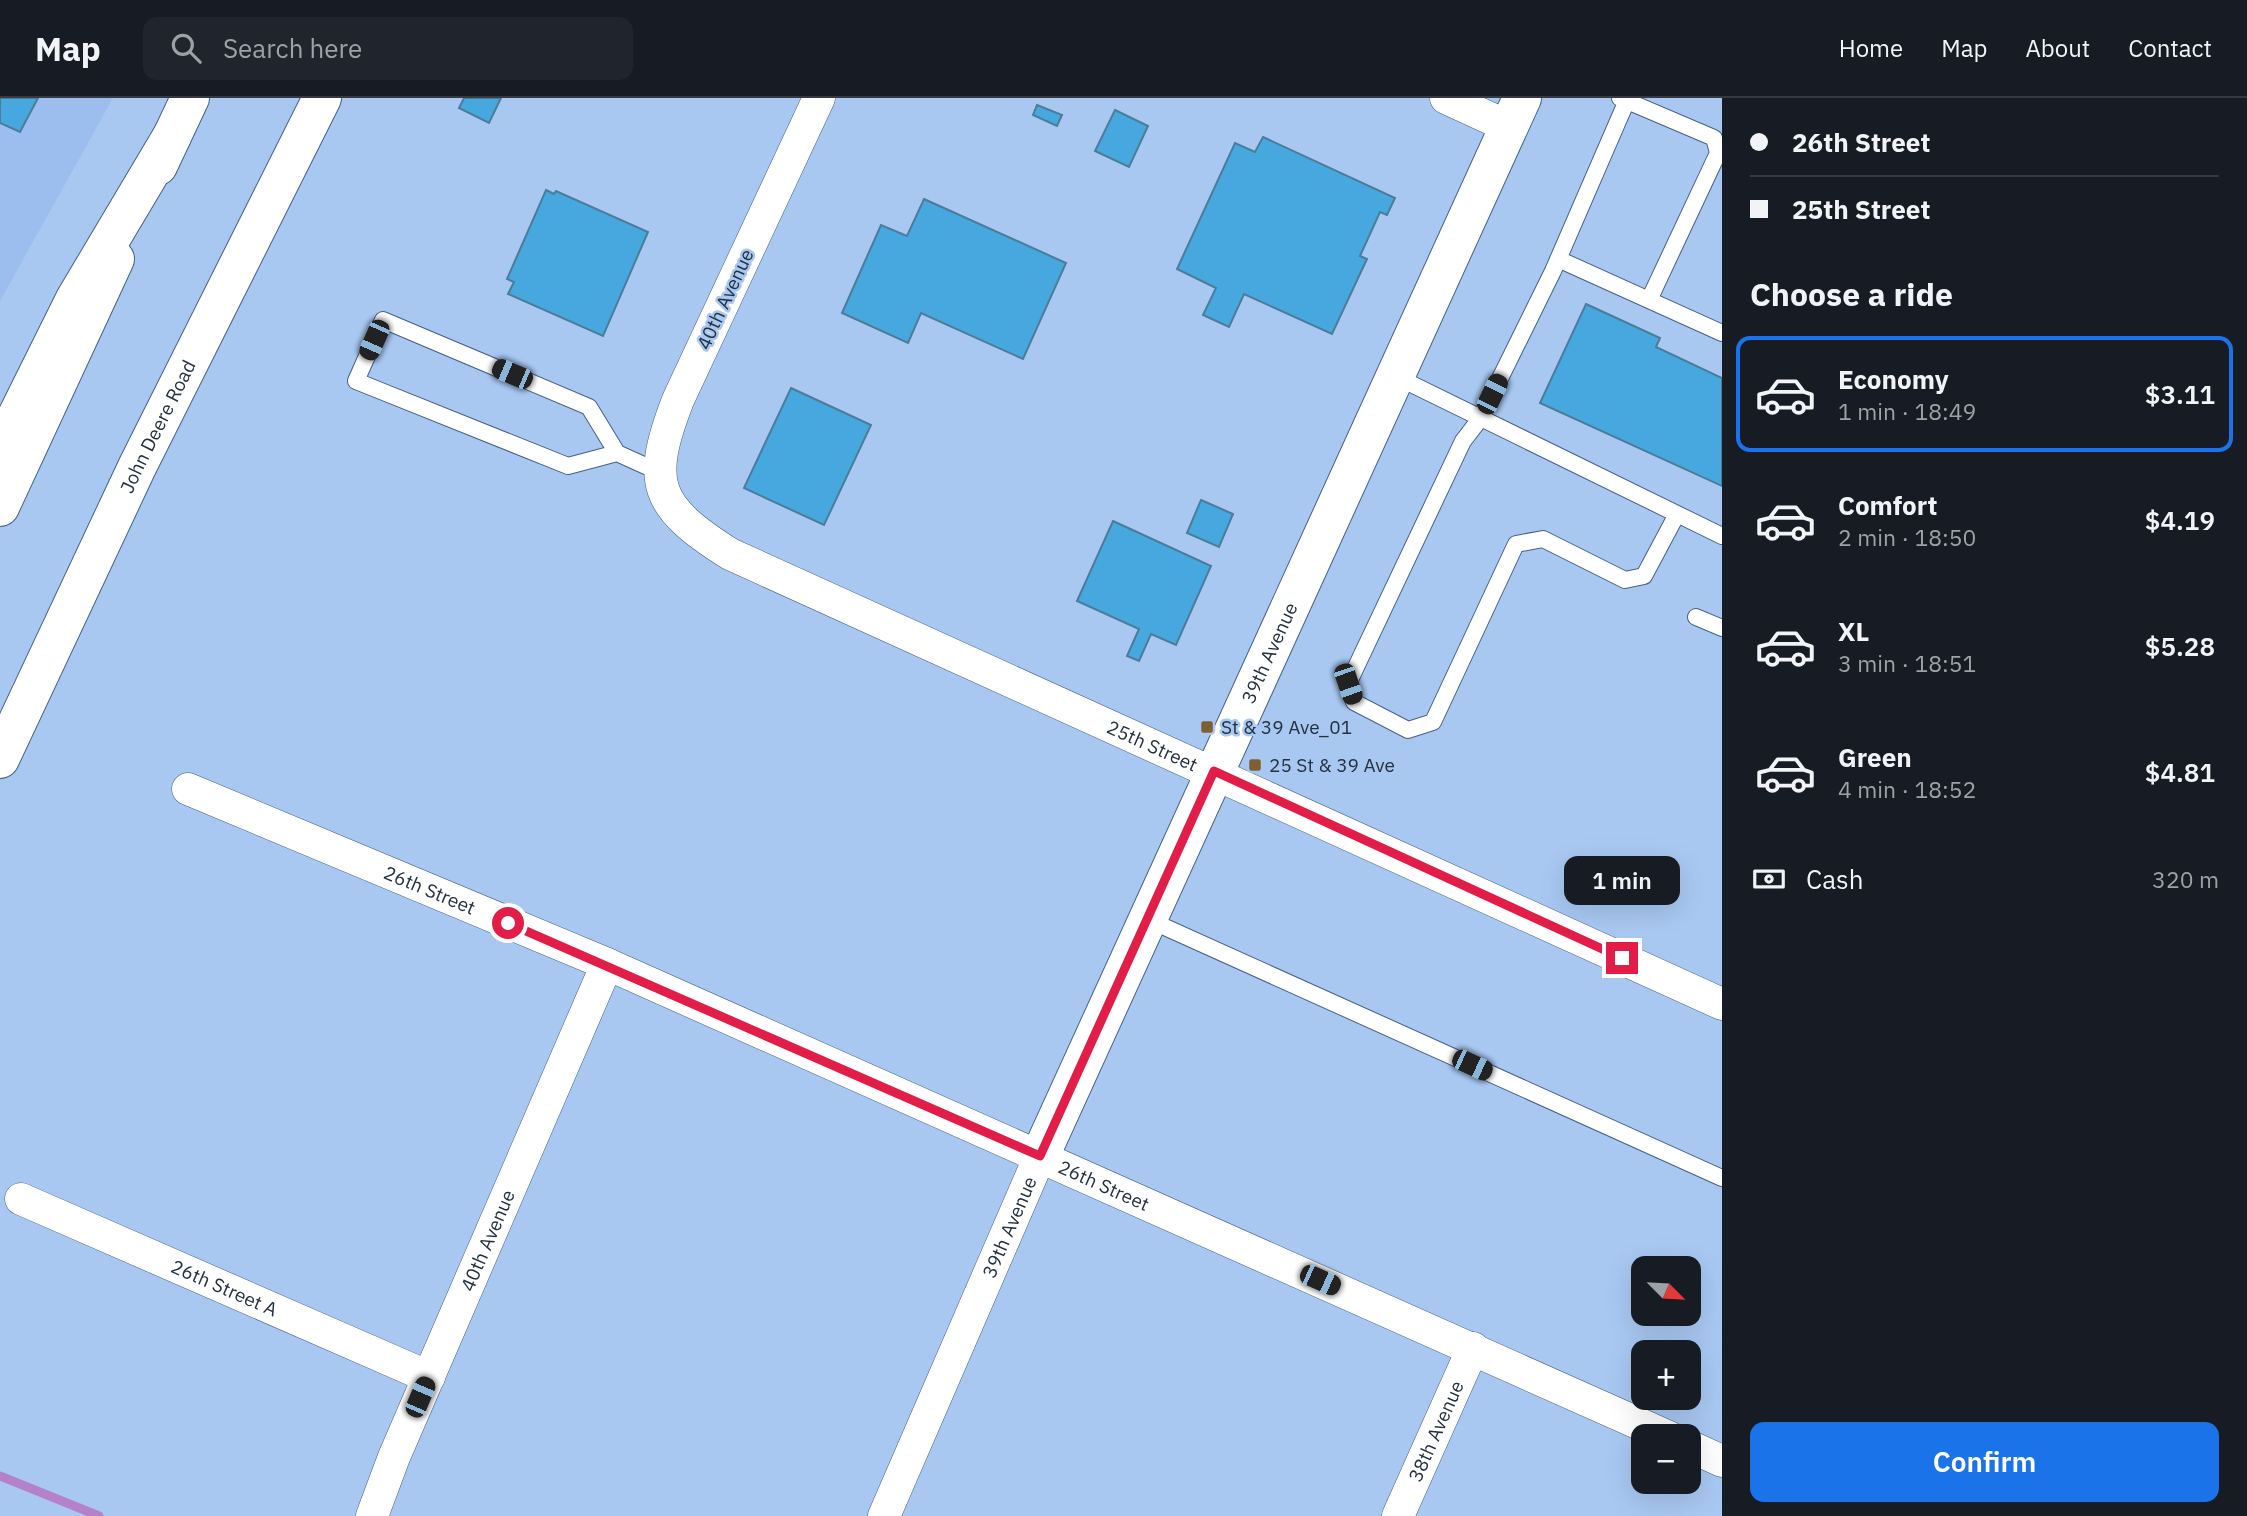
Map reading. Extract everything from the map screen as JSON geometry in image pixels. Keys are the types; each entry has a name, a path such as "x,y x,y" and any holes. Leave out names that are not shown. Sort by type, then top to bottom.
{"main road":[{"path":"0,507 190,98"},
{"name":"John Deere Road","path":"0,759 138,467 322,98"},
{"name":"39th Avenue","path":"1040,1156 1516,112"},
{"path":"0,450 75,299 172,136"}],"street":[{"name":"40th Avenue","path":"670,505 664,495 659,472 663,441 678,400 819,98"},
{"path":"1446,98 1516,112"},
{"name":"25th Street","path":"670,505 681,520 730,554 1214,771 1722,1004"},
{"name":"26th Street","path":"188,789 607,964 1641,1424"},
{"name":"40th Avenue","path":"372,1516 607,964"},
{"name":"39th Avenue","path":"884,1516 1040,1156"},
{"name":"26th Street A","path":"21,1199 429,1377"},
{"name":"38th Avenue","path":"1398,1516 1474,1348"},
{"path":"1701,1451 1722,1461"}],"lane":[{"path":"1649,300 1718,153 1714,138 1625,99 1558,259 1480,419 1463,441 1348,684 1354,702 1408,730 1433,722 1516,544 1543,540 1625,580 1644,576 1676,516"},
{"path":"1558,259 1721,330"},
{"path":"617,453 568,466 356,381 383,320 589,407 617,453 659,472"},
{"path":"1395,376 1676,516 1722,536"},
{"path":"1696,617 1722,628"},
{"path":"1147,919 1722,1178"}],"shaded area":[{"path":"0,98 113,98 0,301"}],"building":[{"path":"0,98 38,98 20,132 0,123"},
{"path":"464,98 501,98 489,123 459,108"},
{"path":"1037,105 1062,115 1057,126 1033,115"},
{"path":"1115,110 1148,126 1129,167 1095,151"},
{"path":"1263,137 1395,198 1387,215 1380,212 1360,256 1367,259 1332,334 1244,294 1229,327 1203,315 1216,288 1177,269 1235,143 1255,152"},
{"path":"546,190 554,194 556,191 648,232 603,336 508,294 514,282 507,279"},
{"path":"924,199 1066,263 1023,359 921,313 908,343 842,313 881,225 907,236"},
{"path":"1586,304 1660,338 1656,347 1722,378 1722,486 1540,403"},
{"path":"791,388 871,425 824,525 744,488"},
{"path":"1201,500 1233,514 1219,547 1187,533"},
{"path":"1113,521 1211,566 1176,645 1151,634 1139,661 1127,656 1139,629 1077,601"}],"waterway":[{"path":"0,1476 99,1516"}],"place":[{"name":"St & 39 Ave_01","path":"1207,727"},
{"name":"25 St & 39 Ave","path":"1255,765"}],"route":[{"path":"508,923 607,964 1040,1156 1214,771 1622,958"}]}
